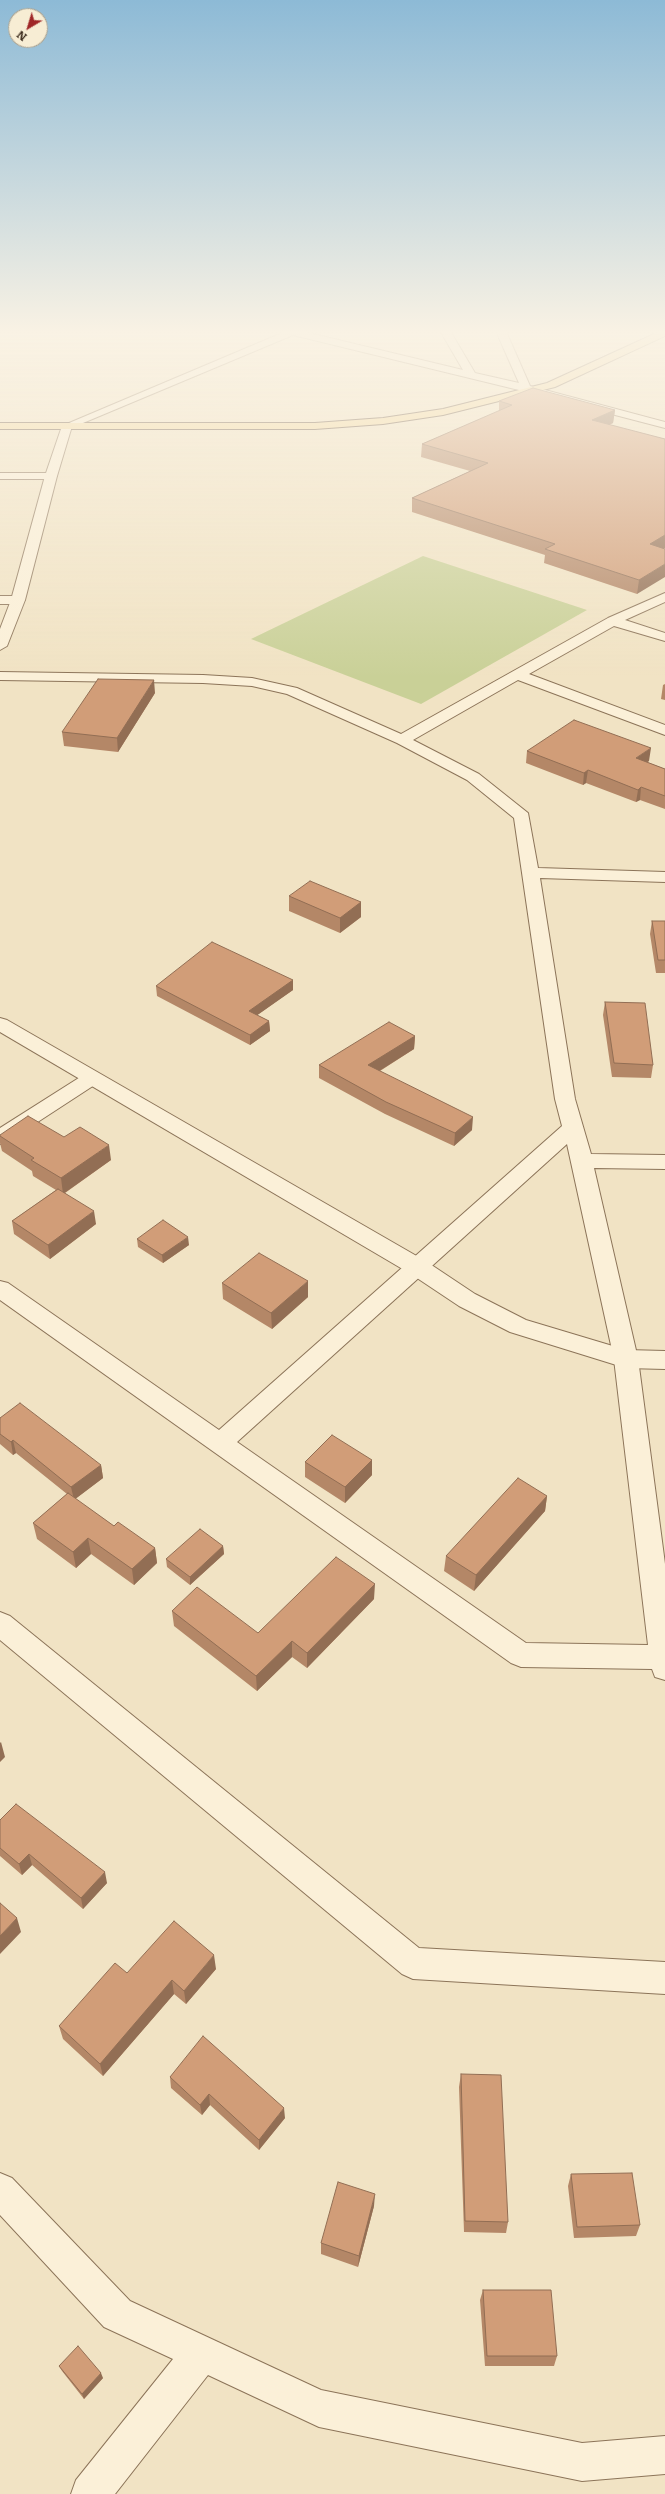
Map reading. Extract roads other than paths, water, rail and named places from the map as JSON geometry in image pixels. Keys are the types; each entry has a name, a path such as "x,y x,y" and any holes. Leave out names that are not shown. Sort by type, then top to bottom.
{"street":[{"path":"0,646 18,600 51,476 61,445"},
{"path":"0,476 51,476"},
{"path":"402,740 613,621 665,597"},
{"path":"0,600 18,600"},
{"path":"613,621 665,637"},
{"path":"517,675 665,730"},
{"path":"0,676 203,679 252,682 292,691 402,740 473,777 522,816 532,873 565,1099 582,1161 626,1359 665,1661 521,1655 220,1443 2,1294"},
{"path":"532,873 665,878"},
{"path":"0,1024 418,1268 467,1300 518,1326 626,1359 665,1360"},
{"path":"0,1137 92,1078"},
{"path":"220,1443 418,1268 573,1128"},
{"path":"582,1161 665,1162"},
{"path":"0,1624 413,1963 665,1978"},
{"path":"0,2190 117,2314 319,2408 582,2462 665,2456"},
{"path":"90,2494 202,2353"}]}
